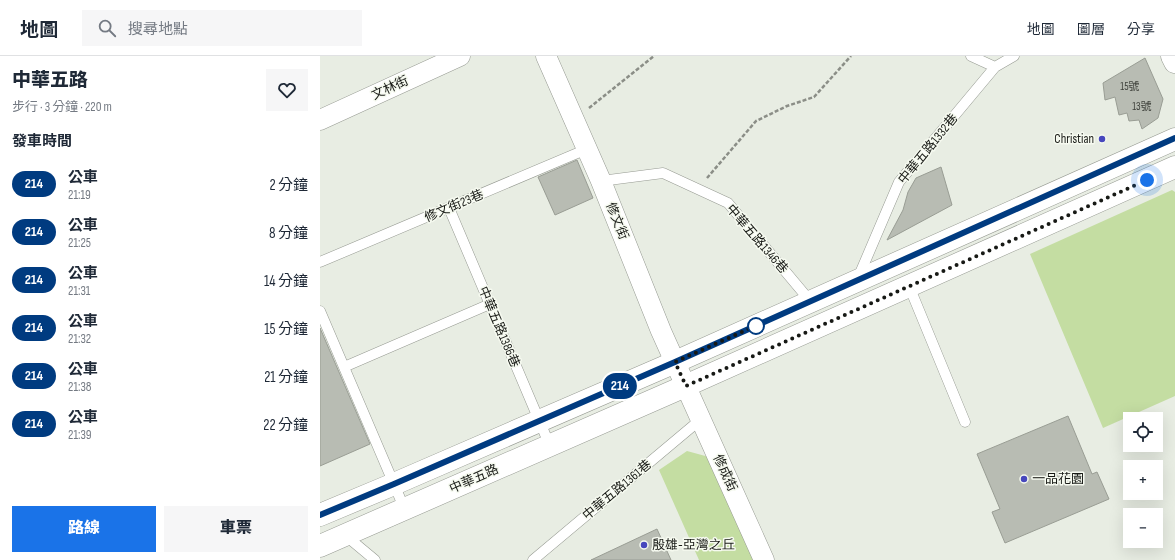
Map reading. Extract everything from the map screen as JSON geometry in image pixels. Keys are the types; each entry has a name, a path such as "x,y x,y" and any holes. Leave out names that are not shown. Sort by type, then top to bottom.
{"main road":[{"path":"1172,56 1175,62"},
{"name":"中華五路","path":"320,515 675,362 1175,138"},
{"name":"中華五路","path":"320,546 686,386 1175,167"}],"street":[{"name":"文林街","path":"320,120 435,61 460,56"},
{"name":"修文街","path":"546,56 602,181 661,331 686,386"},
{"name":"修成街","path":"686,386 764,560"}],"lane":[{"path":"971,56 995,68"},
{"name":"中華五路1332巷","path":"857,281 899,182 995,68 1014,56"},
{"name":"修文街23巷","path":"320,262 587,148"},
{"name":"中華五路1346巷","path":"602,181 664,173 728,203 811,302"},
{"name":"中華五路1386巷","path":"449,208 550,446"},
{"path":"910,286 965,422"},
{"path":"344,367 490,304"},
{"path":"320,311 405,510"},
{"name":"中華五路1361巷","path":"533,560 700,420"},
{"path":"345,535 375,560"}],"path":[{"path":"574,120 654,56"},
{"path":"697,189 756,121 787,106 814,96 851,56"}],"green space":[{"path":"1172,190 1175,192 1175,396 1139,412 1123,412 1123,419 1103,428 1030,254"},
{"path":"687,451 709,457 755,560 699,560 659,470"}],"building":[{"path":"1145,58 1163,99 1158,118 1142,129 1139,120 1129,121 1127,113 1119,115 1115,97 1105,100 1103,83"},
{"path":"577,160 593,198 555,215 538,177"},
{"path":"941,167 952,205 887,240 903,210 908,192 916,178"},
{"path":"320,328 370,444 320,466"},
{"name":"一品花園","path":"1068,416 1092,474 1097,472 1109,499 1005,543 992,512 1000,509 977,454"},
{"name":"殷雄-亞灣之丘","path":"657,529 671,560 591,560"}],"bus line":[{"name":"214","path":"320,515 675,362 1175,138"}],"place":[{"name":"Christian","path":"1102,139"},
{"name":"一品花園","path":"1024,479"},
{"name":"殷雄-亞灣之丘","path":"644,545"}],"route":[{"path":"756,326 762,323 675,362 686,386 1147,180"}]}
